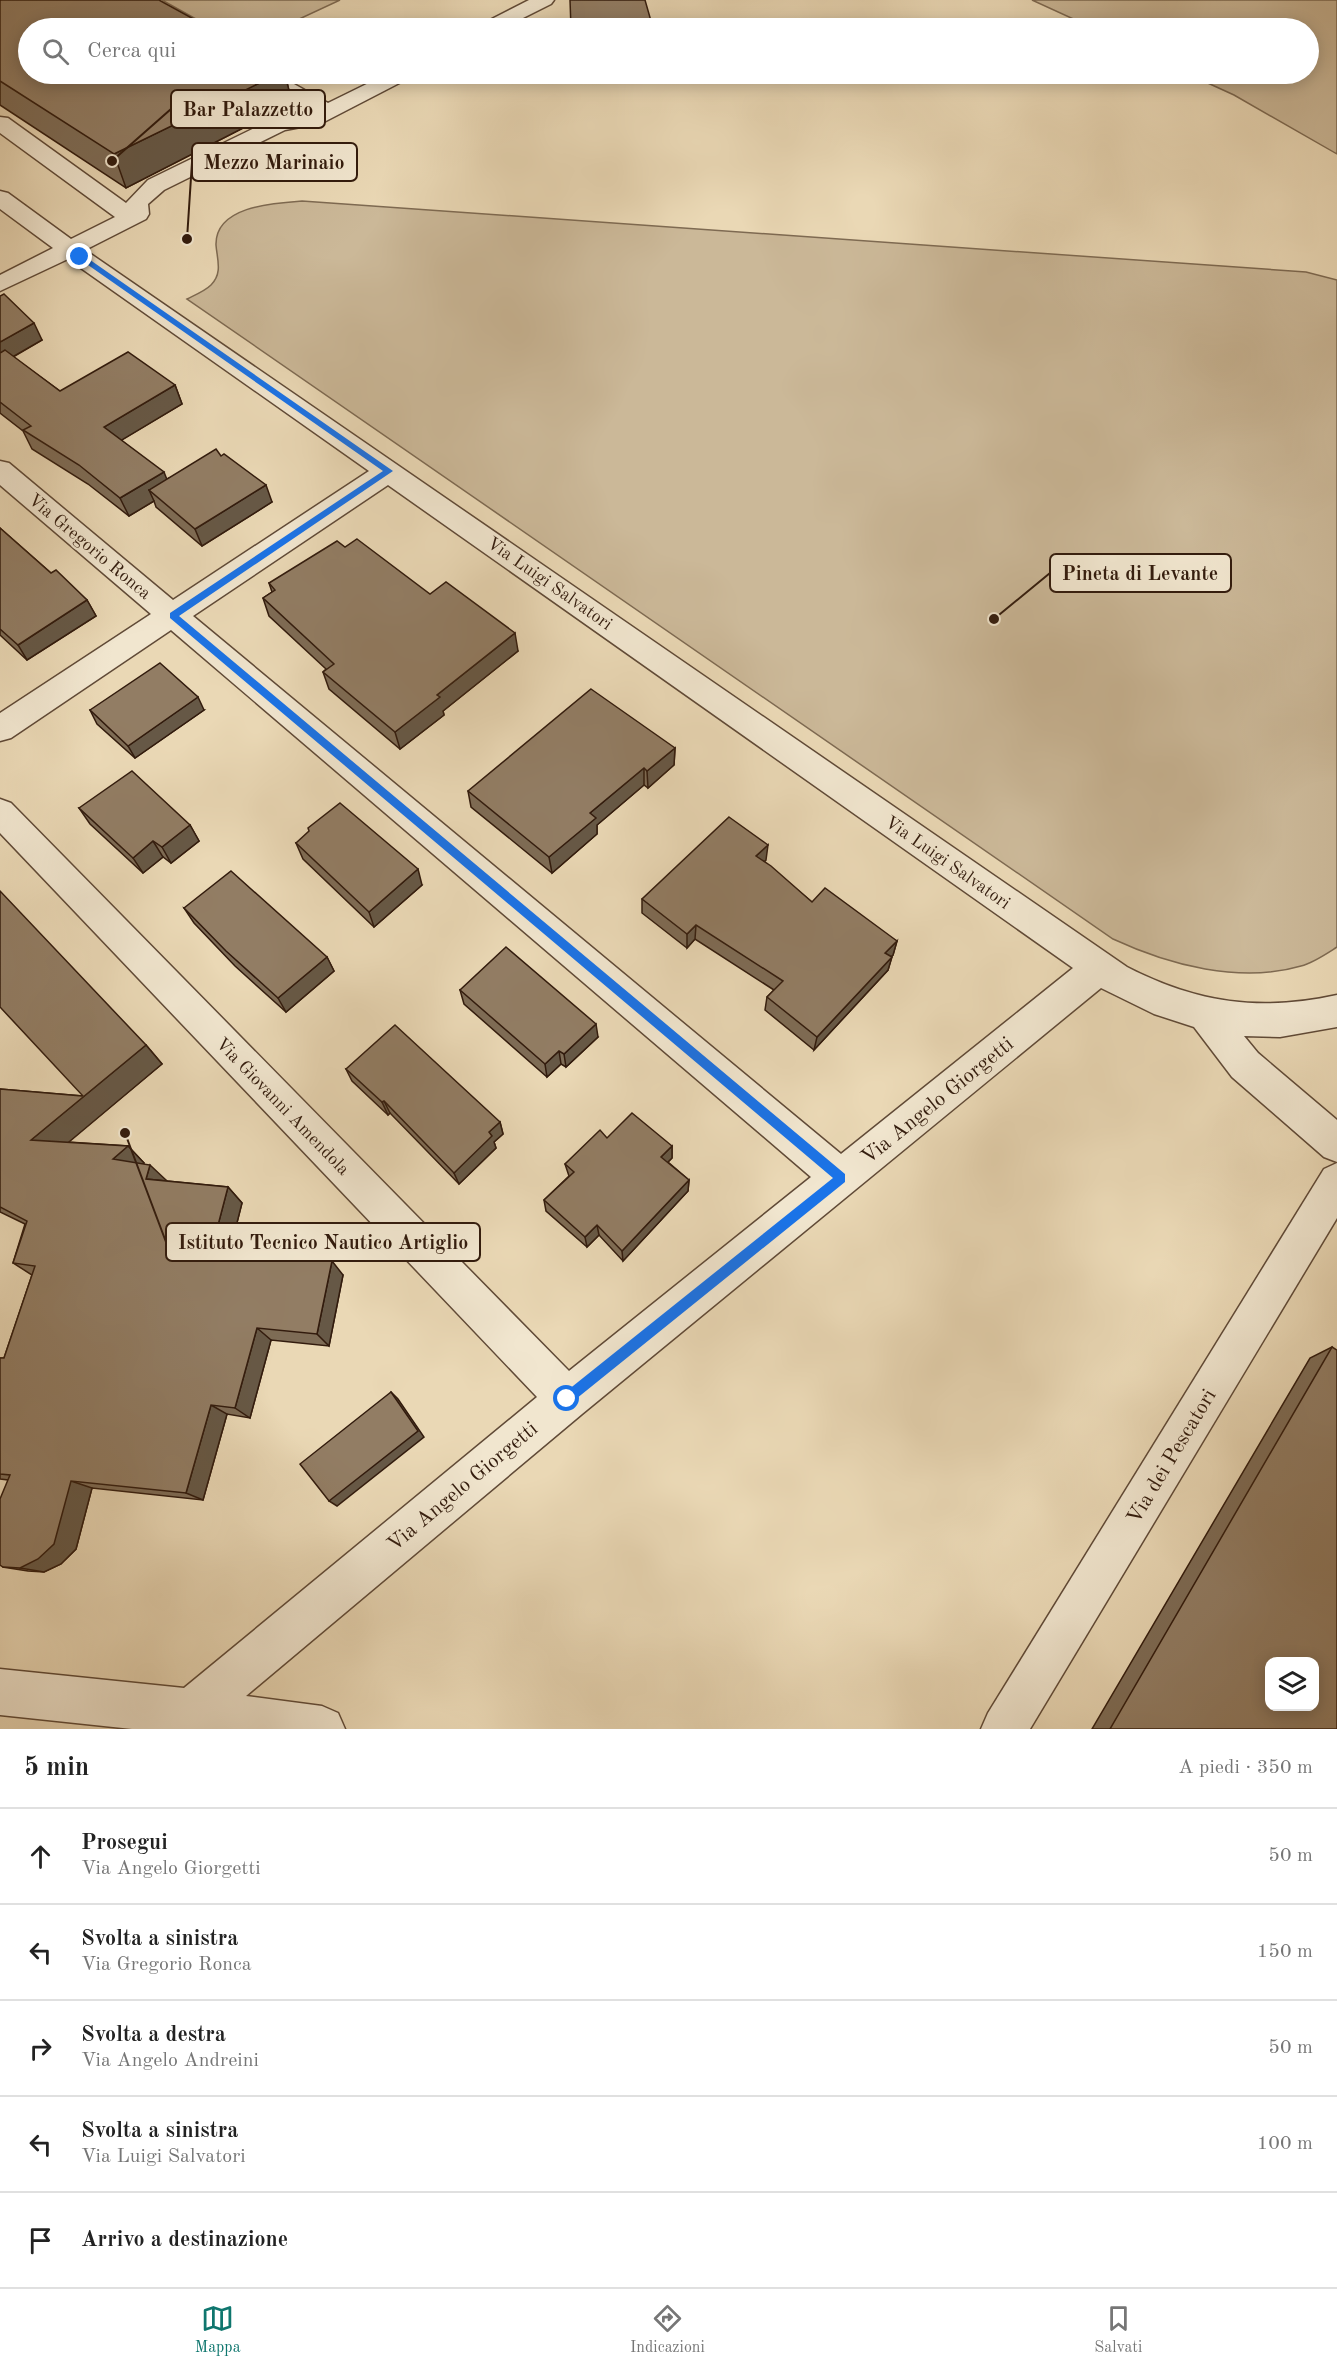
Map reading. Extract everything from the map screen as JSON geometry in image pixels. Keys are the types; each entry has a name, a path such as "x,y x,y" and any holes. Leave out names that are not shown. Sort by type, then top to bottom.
{"street":[{"path":"509,18 544,0"},
{"path":"280,84 327,111"},
{"path":"0,284 138,214 137,202 156,185 279,125 314,118 382,84"},
{"path":"0,123 10,141 130,217"},
{"name":"Via Luigi Salvatori","path":"0,198 1099,968 1152,997 1205,1014 1272,1020 1302,1018 1337,1011"},
{"name":"Via Gregorio Ronca","path":"0,470 841,1178"},
{"path":"0,729 389,471"},
{"name":"Via Giovanni Amendola","path":"0,812 567,1399"},
{"name":"Via Angelo Giorgetti","path":"181,1720 567,1399 1099,968"},
{"path":"1205,1014 1245,1065 1337,1144"},
{"name":"Via dei Pescatori","path":"1004,1729 1337,1182"},
{"path":"0,1692 181,1720 322,1729"}],"shaded area":[{"path":"162,0 340,0 301,18 194,18"},
{"path":"1032,0 1337,0 1337,154 1234,95 1210,84 1319,84 1319,18 1071,18"},
{"path":"302,201 1306,272 1337,280 1337,947 1315,961 1301,966 1254,973 1229,972 1181,964 1113,939 187,299 206,289 217,276 216,245 218,232 225,222 235,214 248,209"}],"building":[{"path":"159,0 192,18 18,18 18,84 258,84 114,154 0,81 0,1"},
{"path":"570,0 645,0 650,18 571,18"},
{"path":"4,294 34,323 0,342 0,296"},
{"path":"5,350 60,391 128,352 175,385 104,427 164,472 120,498 79,465 23,430 31,426 0,402 0,353"},
{"path":"216,449 221,456 224,454 266,485 195,529 149,490"},
{"path":"0,528 51,573 56,570 87,600 18,645 0,629"},
{"path":"357,539 430,594 446,582 515,633 437,695 440,697 395,732 323,672 334,664 263,598 275,590 269,583 337,541 345,547"},
{"path":"160,663 198,697 128,746 90,710"},
{"path":"591,689 675,748 647,771 644,768 590,813 596,818 549,857 468,791"},
{"path":"132,771 190,825 162,847 153,841 133,858 79,808"},
{"path":"340,803 418,869 369,912 296,843 309,831 308,828"},
{"path":"729,817 768,845 756,856 812,902 825,888 897,941 885,953 892,957 817,1037 767,997 783,981 696,925 687,934 642,899"},
{"path":"231,871 327,957 278,998 226,951 184,908"},
{"path":"0,891 146,1045 31,1140 128,1146 113,1159 150,1165 146,1179 228,1187 212,1248 332,1261 317,1334 257,1328 235,1408 211,1405 186,1493 71,1481 54,1544 38,1559 20,1568 0,1565 0,1499 10,1475 0,1474 0,1358 4,1358 35,1266 13,1263 27,1221 0,1207 0,1089 83,1096 0,1007"},
{"path":"506,947 596,1024 564,1054 559,1051 545,1064 460,990"},
{"path":"395,1025 500,1122 489,1132 492,1136 454,1173 384,1101 382,1102 346,1069"},
{"path":"632,1113 672,1146 661,1157 689,1180 622,1251 597,1225 585,1237 544,1200 574,1172 565,1164 600,1130 607,1138"},
{"path":"1332,1347 1337,1350 1337,1729 1110,1729"},
{"path":"391,1392 418,1431 329,1501 300,1464"}],"place":[{"name":"Bar Palazzetto","path":"112,161"},
{"name":"Mezzo Marinaio","path":"187,239"},
{"name":"Pineta di Levante","path":"994,619"},
{"name":"Istituto Tecnico Nautico Artiglio","path":"125,1133"}],"route":[{"path":"80,257 389,471 173,615 841,1178 567,1399"}]}
